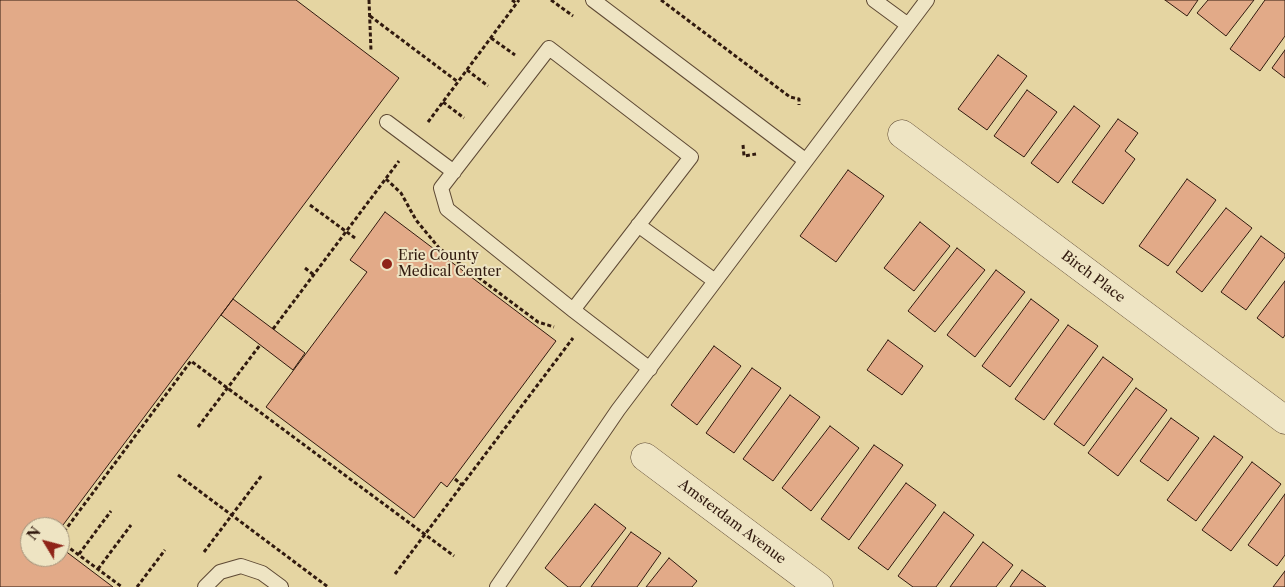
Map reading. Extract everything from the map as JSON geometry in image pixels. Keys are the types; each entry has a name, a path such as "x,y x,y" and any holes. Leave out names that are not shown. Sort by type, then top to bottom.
{"street":[{"name":"Birch Place","path":"902,134 1285,420"},
{"name":"Amsterdam Avenue","path":"645,457 818,587"}],"lane":[{"path":"593,0 805,160"},
{"path":"874,0 908,25"},
{"path":"497,587 618,410 924,4 909,0"},
{"path":"573,310 691,157 549,48 441,188 447,209 573,310 650,369"},
{"path":"387,122 454,172"},
{"path":"638,225 715,281"},
{"path":"206,587 220,572 241,566 262,573 281,587"}],"path":[{"path":"369,0 371,51"},
{"path":"426,124 518,2 512,0"},
{"path":"661,0 790,97 799,99 799,105"},
{"path":"370,16 458,82"},
{"path":"491,38 520,59"},
{"path":"467,70 496,92"},
{"path":"443,102 472,124"},
{"path":"744,156 760,153"},
{"path":"273,329 396,165"},
{"path":"386,179 401,193 416,220 439,248 544,326 561,329"},
{"path":"310,205 356,238"},
{"path":"305,268 314,274"},
{"path":"570,331 581,340"},
{"path":"395,574 575,335"},
{"path":"198,427 260,345"},
{"path":"70,523 191,361 454,556"},
{"path":"178,475 328,587"},
{"path":"204,553 262,475"},
{"path":"455,479 462,485"},
{"path":"78,554 111,511"},
{"path":"98,569 131,525"},
{"path":"70,548 122,587"},
{"path":"137,587 165,550"}],"building":[{"path":"0,0 296,0 399,78 69,517 20,517 20,567 70,567 70,555 113,587 0,587"},
{"path":"1165,0 1198,0 1187,16"},
{"path":"1208,0 1254,0 1226,36 1197,13"},
{"path":"1265,0 1285,0 1285,36 1260,71 1230,49"},
{"path":"1285,50 1285,78 1272,68"},
{"path":"998,55 1027,76 987,130 958,109"},
{"path":"1027,90 1057,112 1024,157 994,136"},
{"path":"1074,106 1100,126 1058,183 1031,163"},
{"path":"1118,119 1138,133 1125,151 1135,159 1103,204 1072,182"},
{"path":"848,170 884,196 836,262 800,236"},
{"path":"1187,179 1216,200 1168,266 1139,246"},
{"path":"1226,208 1252,228 1202,292 1176,272"},
{"path":"385,212 556,341 447,487 441,482 414,518 266,407 367,272 350,260"},
{"path":"920,222 950,246 914,291 884,268"},
{"path":"1261,236 1285,254 1285,257 1246,310 1221,292"},
{"path":"957,248 985,270 935,332 908,311"},
{"path":"996,270 1025,292 975,357 947,335"},
{"path":"1285,281 1285,335 1283,338 1257,318"},
{"path":"233,299 305,353 293,370 221,315"},
{"path":"1031,299 1059,320 1010,387 982,366"},
{"path":"1068,325 1098,346 1044,420 1015,399"},
{"path":"888,340 923,366 902,395 867,370"},
{"path":"714,346 741,366 697,425 671,405"},
{"path":"1103,357 1133,379 1084,446 1054,424"},
{"path":"752,368 781,388 734,453 706,433"},
{"path":"1136,388 1167,410 1118,476 1088,453"},
{"path":"790,395 820,417 773,481 743,459"},
{"path":"1171,418 1199,438 1168,481 1140,461"},
{"path":"830,426 859,448 811,511 782,488"},
{"path":"1214,436 1243,457 1196,521 1167,500"},
{"path":"874,445 903,465 849,540 821,519"},
{"path":"1252,462 1281,484 1231,551 1202,530"},
{"path":"906,483 936,505 888,570 858,548"},
{"path":"1285,494 1285,555 1277,566 1248,545"},
{"path":"595,504 626,528 580,587 568,587 545,568"},
{"path":"944,512 974,535 936,587 913,587 898,576"},
{"path":"631,532 661,553 637,587 591,587"},
{"path":"983,542 1013,565 996,587 950,587"},
{"path":"669,558 697,581 692,587 646,587"},
{"path":"1022,570 1046,587 1010,587"},
{"path":"1285,571 1285,587 1273,587"}],"place":[{"name":"Erie County Medical Center","path":"387,264"}]}
